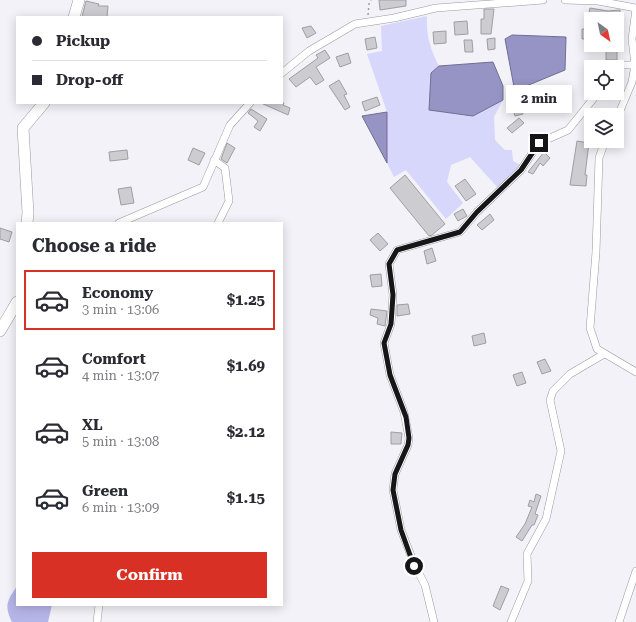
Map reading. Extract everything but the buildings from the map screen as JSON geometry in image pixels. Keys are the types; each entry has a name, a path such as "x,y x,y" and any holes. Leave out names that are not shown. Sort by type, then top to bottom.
{"street":[{"path":"74,16 79,0"},
{"path":"283,72 309,51 355,24 394,18 436,8 543,0"},
{"path":"565,0 598,1 636,8 632,39 635,65 632,82 622,108"},
{"path":"624,65 635,65"},
{"path":"434,622 425,586 414,566 401,530 393,490 395,474 408,445 409,438 406,417 390,375 384,343 391,324 393,295 389,264 397,250 460,232 477,212 521,170 539,143 568,130 592,100"},
{"path":"27,222 28,213 23,128 43,104"},
{"path":"121,222 203,187 230,125 249,104"},
{"path":"603,148 599,158 596,252 590,328 597,349 636,372"},
{"path":"214,160 225,168 229,201 218,222"},
{"path":"0,331 16,304"},
{"path":"511,622 528,581 527,554 546,519 561,451 550,400 553,391 570,374 604,354"},
{"path":"619,622 636,570"},
{"path":"97,622 99,606"}],"path":[{"path":"368,22 368,4 371,0"}],"shaded area":[{"path":"427,16 429,42 439,66 431,73 473,116 503,100 494,117 495,140 505,150 512,150 513,161 521,165 498,188 470,157 451,165 447,182 463,203 446,219 406,170 394,177 387,163 387,112 367,54 382,51 381,26"},
{"path":"512,35 566,37 565,70 519,89 514,87 505,39"},
{"path":"493,62 503,86 503,100 473,116 429,110 431,73 439,66"},
{"path":"387,112 387,163 362,116"},
{"path":"16,588 16,606 52,606 48,622 12,622 7,607"}],"route":[{"path":"414,566 399,523 393,490 395,474 408,445 409,438 406,417 390,375 384,343 391,324 393,295 389,264 397,250 425,244 460,232 477,212 502,190 521,170 539,143"}]}
